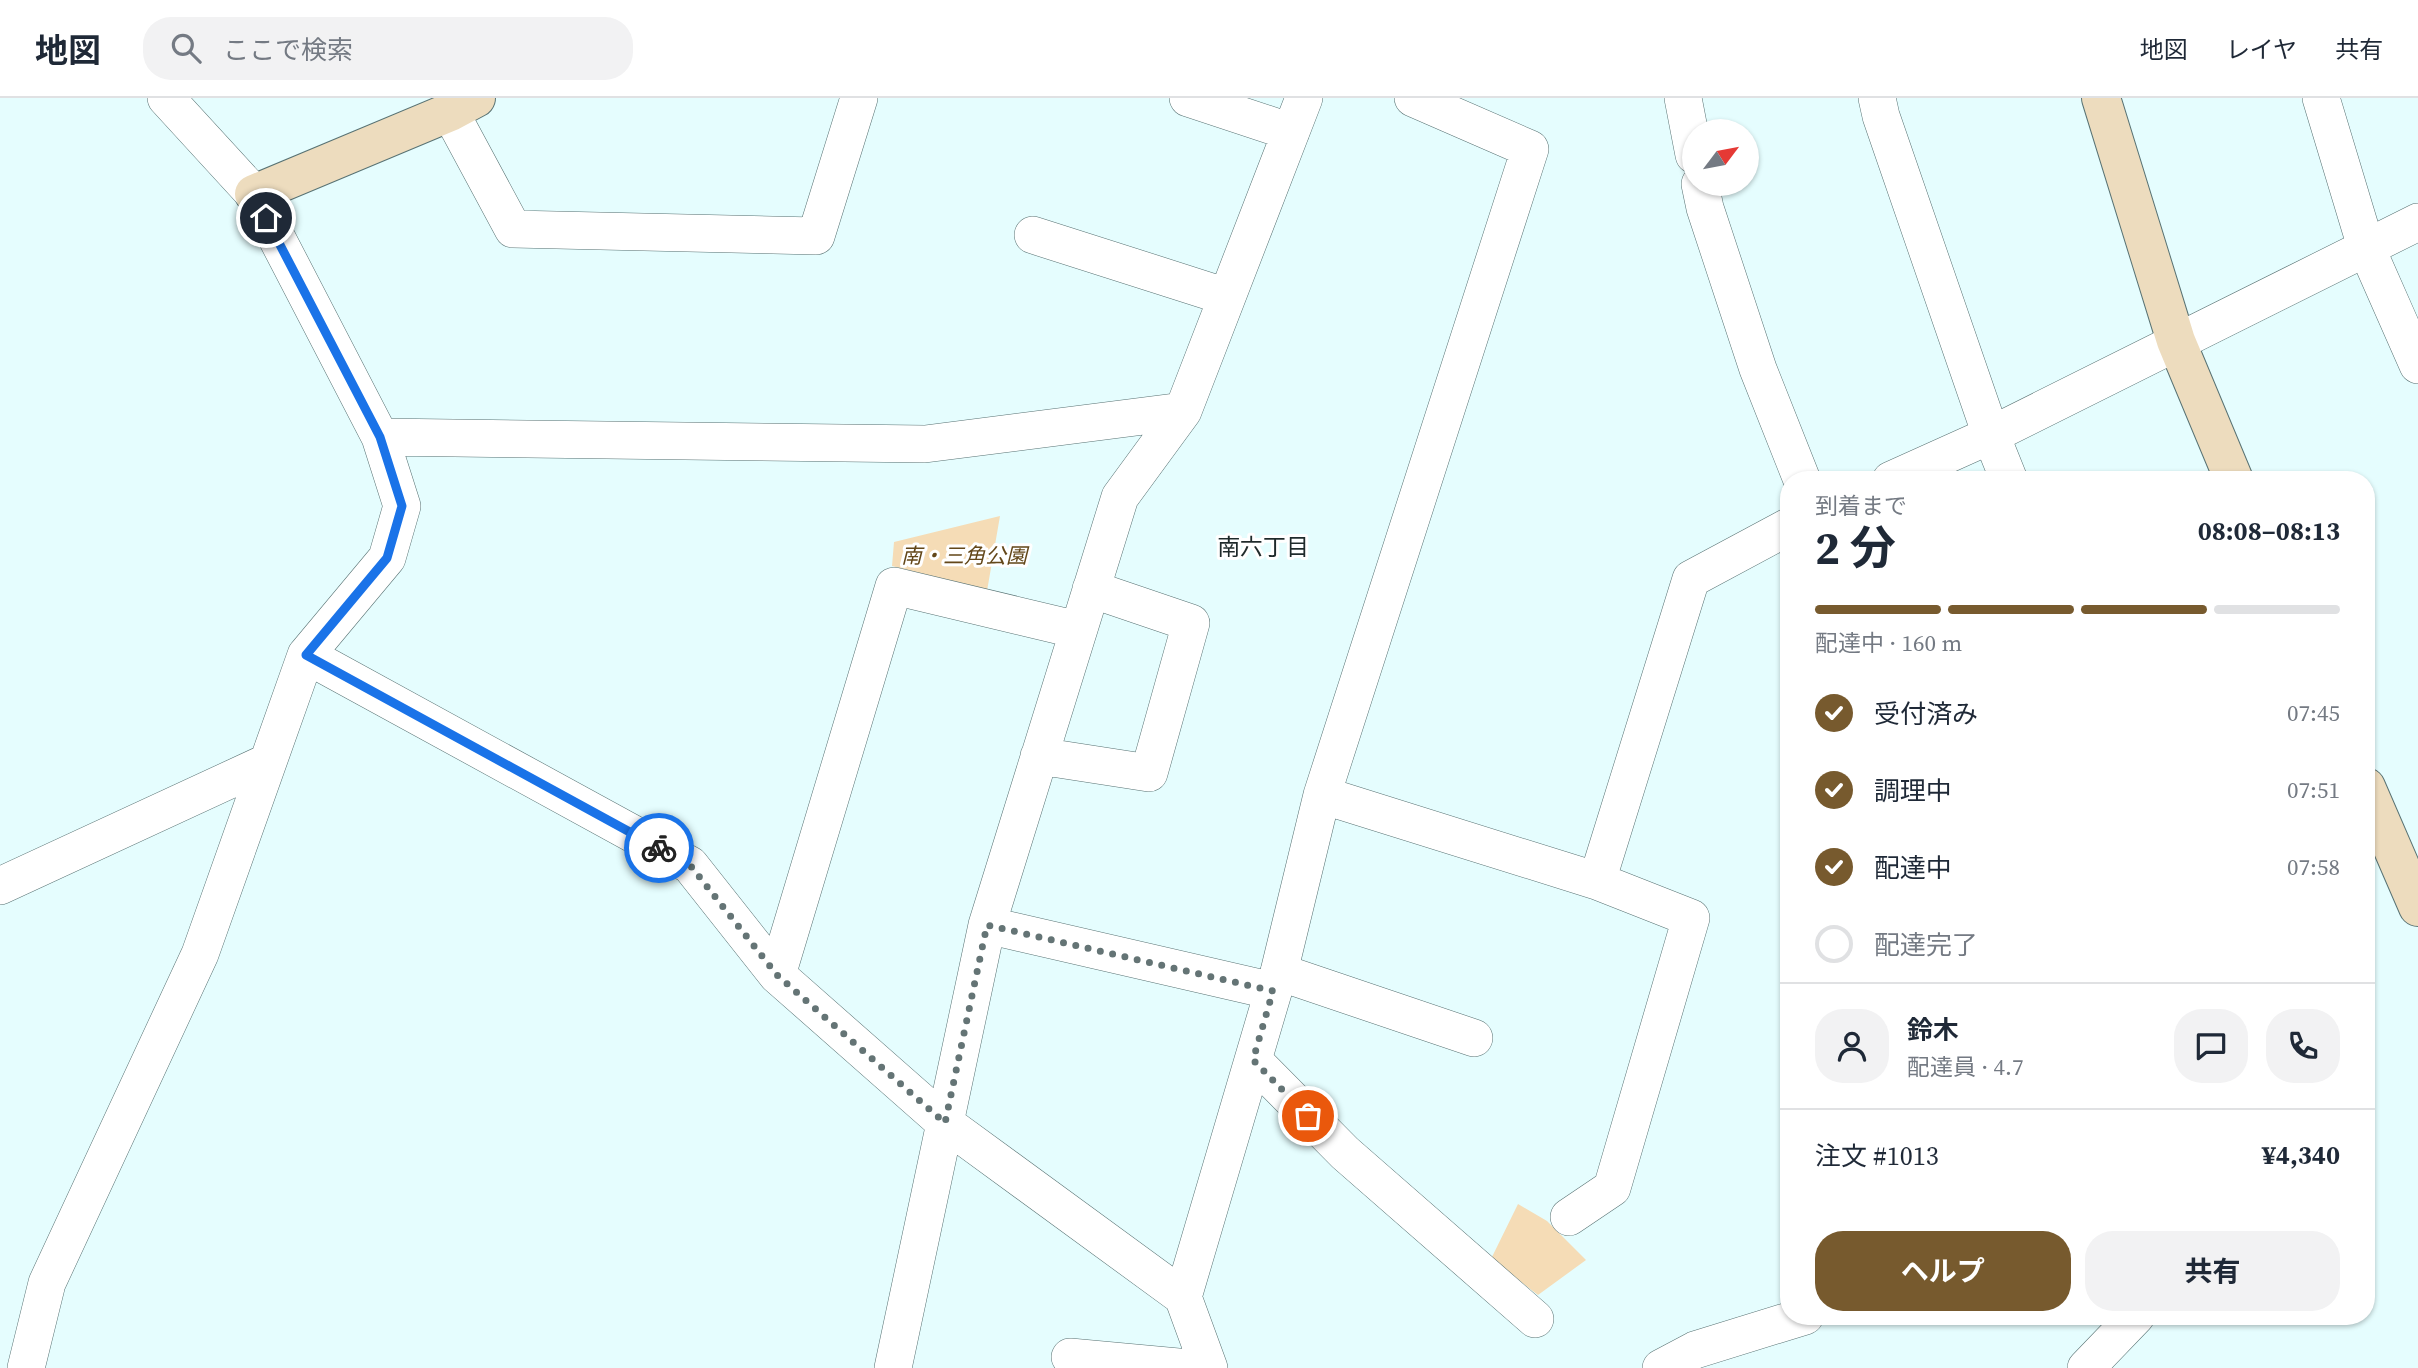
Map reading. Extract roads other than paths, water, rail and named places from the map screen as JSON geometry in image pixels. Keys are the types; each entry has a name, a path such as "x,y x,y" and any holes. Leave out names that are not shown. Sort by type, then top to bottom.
{"street":[{"path":"26,1368 47,1283 200,954 306,655 387,558 402,506 380,437 254,194 166,98"},
{"path":"254,194 463,105 513,229 816,236 859,98"},
{"path":"1188,98 1291,132"},
{"path":"893,1368 987,925 1120,498 1183,411 1304,98"},
{"path":"1183,1297 1276,981 1322,794 1530,149 1413,98"},
{"path":"1683,98 1687,119"},
{"path":"1877,98 2005,471"},
{"path":"2101,98 2176,341 2230,471"},
{"path":"2321,98 2366,247 2418,365"},
{"path":"1702,196 1758,369 1798,471"},
{"path":"1911,471 1991,435 2418,222"},
{"path":"1033,235 1227,298"},
{"path":"380,437 925,444 1183,411"},
{"path":"1597,881 1691,579 1780,531"},
{"path":"777,975 894,586 1078,631"},
{"path":"1039,756 1149,773 1191,623 1091,589"},
{"path":"306,655 690,865 777,975 945,1123 1183,1297 1209,1368"},
{"path":"0,886 268,762"},
{"path":"1322,794 1597,881 1691,918 1612,1188 1569,1217"},
{"path":"2375,808 2418,907"},
{"path":"987,925 1276,981 1474,1038"},
{"path":"1253,1060 1345,1153 1535,1319"},
{"path":"1661,1368 1695,1350 1780,1324"},
{"path":"2086,1368 2127,1325"},
{"path":"1070,1357 1189,1368"}],"district":[{"name":"南六丁目","path":"1263,547"}],"park label":[{"name":"南・三角公園","path":"964,555"}]}
